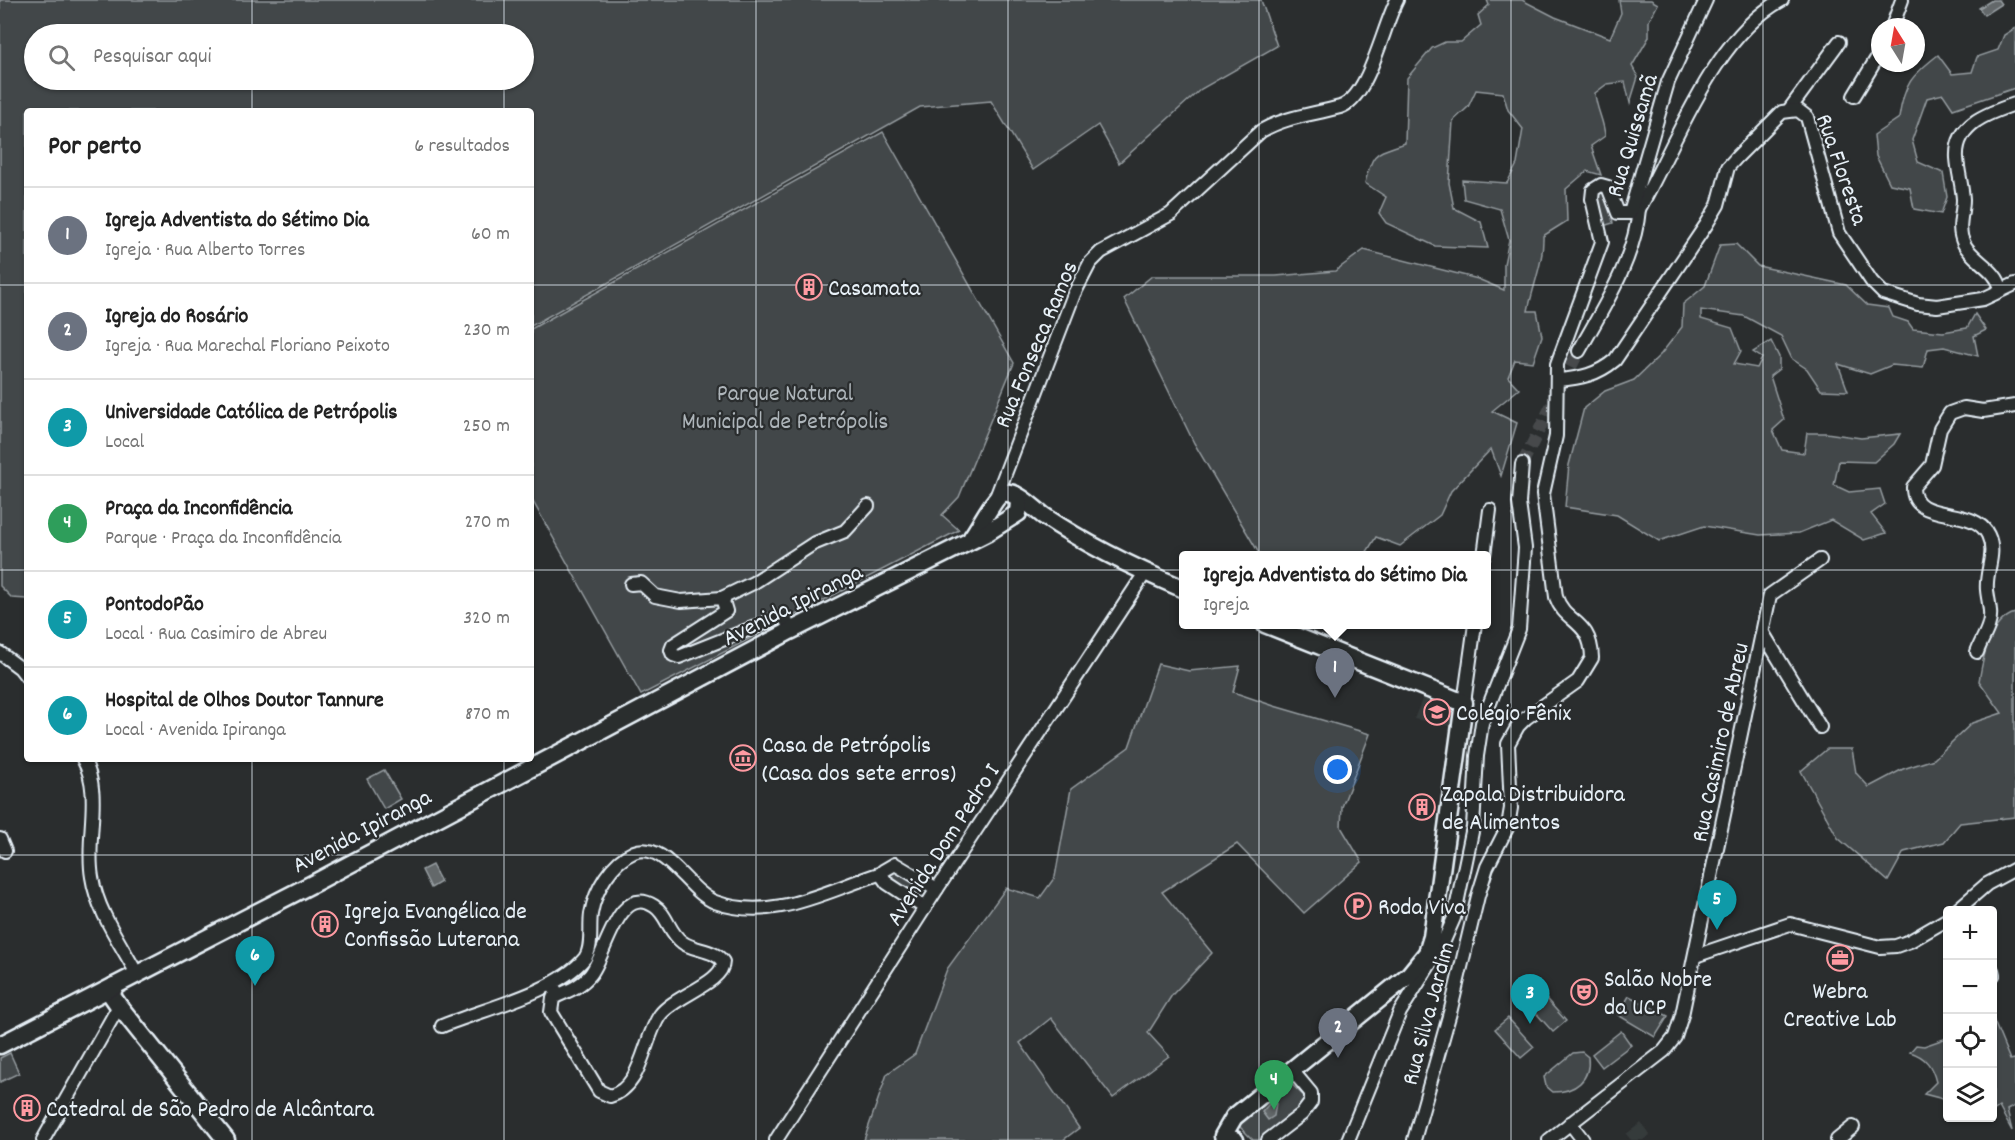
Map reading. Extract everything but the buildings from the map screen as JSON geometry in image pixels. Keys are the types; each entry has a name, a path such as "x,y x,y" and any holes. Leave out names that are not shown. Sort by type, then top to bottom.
{"main road":[{"path":"969,541 995,501 1004,493 1014,494 1047,518 1145,573 1179,587"},
{"path":"1011,518 1019,509 1019,502 1014,494"},
{"path":"995,501 998,516 1047,518"},
{"name":"Avenida Ipiranga","path":"0,1044 111,995 136,974 790,631 1011,518"},
{"path":"1223,1139 1234,1117 1409,975 1427,952 1436,917 1464,703 1278,629"},
{"path":"111,995 226,1140"}],"street":[{"name":"Rua Fonseca Ramos","path":"995,501 1074,294 1090,263 1114,244 1171,214 1261,131 1279,121 1342,106 1353,100 1367,75 1397,0"},
{"name":"Rua Quissamã","path":"1558,380 1557,364 1602,242 1592,199 1593,190 1601,185 1608,187 1618,213 1634,211 1668,82 1706,0"},
{"path":"1579,351 1637,231 1634,211 1683,121 1711,75 1756,19 1782,0"},
{"path":"1895,18 1902,0"},
{"path":"1789,110 1839,42"},
{"path":"1854,96 1871,68"},
{"path":"2015,104 1970,124 1961,135 1957,156 1963,201 1959,230 1970,253 1995,276 2001,289 2015,284"},
{"name":"Rua Floresta","path":"1558,380 1583,378 1601,371 1615,360 1718,205 1728,168 1776,116 1789,110 1798,110 1807,117 1839,233 1872,282 1883,293 1918,304 1937,306 1983,299 2001,289"},
{"name":"Rua Silva Jardim","path":"1414,1140 1451,1010 1481,886 1487,867 1508,826 1511,808 1508,744 1518,726 1526,718 1578,681 1592,658 1592,644 1585,629 1558,602 1548,545 1544,494 1556,436 1558,380"},
{"path":"1977,652 1990,617 1987,590 1992,548 1988,534 1982,525 1965,517 1920,506 1912,496 1913,487 1932,465 1940,429 1950,413 1964,408 1983,411 2015,406"},
{"path":"1348,1140 1400,1012 1443,943 1454,918 1473,827 1477,756 1482,723 1522,613 1525,548 1519,503 1522,464"},
{"path":"1006,468 1014,494"},
{"path":"631,584 641,583 655,596 681,601 722,598 753,583 813,544 845,531 868,506"},
{"path":"1485,551 1490,510"},
{"name":"Rua Casimiro de Abreu","path":"1549,1140 1664,1051 1675,1037 1695,956 1770,595 1799,572 1820,561"},
{"name":"Avenida Dom Pedro I","path":"777,1140 937,889 1145,573"},
{"path":"722,598 726,611 673,645 671,650 674,655 687,655 780,617 784,617 790,631"},
{"path":"1464,703 1474,629"},
{"path":"1763,633 1820,727"},
{"path":"0,653 24,669"},
{"path":"84,762 93,782 88,852 92,881 98,899 136,974"},
{"path":"442,1026 532,994 551,984 587,956 591,912 599,889 609,872 623,858 634,853 651,850 666,859 695,889 712,901 750,909 799,902 882,873 886,867 895,864 937,889"},
{"path":"1971,905 1987,884 2015,868"},
{"path":"882,873 886,883 925,908"},
{"path":"646,902 656,907 681,942 716,956 723,962 721,971 710,982 682,996 665,1010 652,1028 640,1066 630,1082 616,1095 610,1096 599,1091 551,1012 553,998 559,994 577,986 590,975 598,964 614,924 622,911 635,903 646,902"},
{"path":"1695,956 1790,924 1880,947 1896,946 1910,941 1943,920"},
{"path":"551,984 559,994"},
{"path":"43,1140 111,995"},
{"path":"1268,1140 1302,1114 1311,1102 1311,1093 1291,1069"},
{"path":"1570,1123 1583,1140"},
{"path":"1837,1140 1854,1127"}],"shaded area":[{"path":"1992,0 1998,0 2001,4 1984,15 1979,8"},
{"name":"Colégio Fênix","path":"1423,697 1455,709 1456,727 1414,719"},
{"path":"432,865 441,882 431,888 422,870"},
{"path":"1276,1103 1274,1116 1268,1120 1262,1112 1269,1104"},
{"path":"1641,1123 1650,1135 1643,1140 1631,1140 1626,1134"}],"green space":[{"path":"0,0 1261,0 1277,46 1201,89 1119,163 1098,125 1033,170 991,101 920,107 534,324 534,108 24,108 24,599 12,598 0,586"},
{"path":"1487,0 1522,0 1555,17 1610,38 1621,13 1619,0 1651,0 1658,4 1649,21 1649,37 1632,66 1638,77 1630,103 1625,82 1607,84 1595,93 1605,136 1591,146 1601,175 1587,171 1566,189 1567,221 1543,236 1540,264 1528,311 1537,311 1542,336 1533,362 1515,360 1508,377 1519,389 1492,411 1517,423 1501,476 1491,449 1451,491 1440,515 1400,546 1376,537 1367,551 1258,551 1194,443 1124,299 1152,276 1276,276 1335,271 1364,250 1478,279 1504,290 1504,264 1509,240 1500,209 1464,199 1462,180 1507,183 1517,164 1523,129 1508,110 1503,93 1476,90 1468,107 1453,121 1449,183 1454,208 1481,222 1488,248 1435,246 1386,223 1379,213 1386,197 1365,183 1370,164 1377,155 1405,143 1407,78 1432,48 1445,42 1461,42 1481,25 1478,15 1489,5"},
{"path":"2015,28 2015,88 1953,109 1943,94 1927,98 1912,140 1918,162 1943,173 1947,197 1941,214 1914,209 1910,188 1890,184 1876,156 1874,135 1899,118 1903,97 1910,82 1918,72 1925,72 1925,66 1938,55 1952,74 1972,72 1977,57 1998,50 2004,35"},
{"name":"Parque Natural Municipal de Petrópolis","path":"883,132 1014,363 959,497 942,515 959,530 641,695 534,503 534,327"},
{"path":"1604,191 1608,196 1613,223 1603,226 1598,193"},
{"path":"1736,244 1758,266 1846,285 1867,305 1889,308 1893,317 1908,322 1913,329 1943,332 1967,328 1975,314 1986,330 1974,336 1978,356 1944,347 1928,349 1923,368 1892,365 1870,374 1838,364 1848,391 1821,390 1807,369 1792,359 1781,336 1744,316 1701,310 1701,319 1732,328 1741,351 1734,364 1757,368 1762,358 1753,352 1771,341 1779,357 1779,369 1770,376 1784,420 1773,430 1782,450 1804,453 1807,433 1861,438 1900,434 1894,444 1874,462 1839,461 1834,485 1849,492 1880,489 1885,504 1871,514 1886,533 1864,540 1831,520 1799,533 1760,535 1704,526 1659,541 1617,515 1565,507 1569,465 1584,408 1605,391 1634,380 1661,354 1682,327 1683,304 1705,286 1720,245"},
{"path":"2015,613 2015,817 1960,823 1944,842 1904,852 1888,881 1838,838 1801,771 1827,749 1852,749 1856,773 1869,787 1903,769 1934,759 1972,723 2002,713 1979,681 1985,651 1993,632 2006,617"},
{"path":"1158,664 1189,671 1240,666 1233,692 1370,734 1342,807 1341,827 1362,862 1304,913 1237,844 1162,892 1212,953 1172,995 1148,1033 1169,1056 1113,1098 1051,1018 1020,1043 1079,1128 1063,1140 864,1140 887,1074 915,1054 947,969 1006,888 1040,898 1055,877 1071,789 1129,747"},
{"path":"384,770 401,799 384,809 367,779"},
{"path":"893,868 928,890 927,896 920,897 891,879 888,872"},
{"path":"245,951 259,968 256,974 250,974 239,955"},
{"path":"1540,992 1566,1021 1553,1032 1527,1003"},
{"path":"1629,996 1668,1016 1655,1037 1618,1015"},
{"path":"1508,1018 1534,1047 1521,1058 1495,1029"},
{"path":"1997,1029 2010,1060 2015,1059 2015,1106 2007,1110 2012,1131 1999,1107 1997,1108"},
{"path":"1621,1031 1631,1045 1602,1067 1592,1054"},
{"path":"1943,1040 1943,1099 1924,1094 1936,1082 1934,1076 1924,1059 1910,1052 1916,1045 1924,1046"},
{"path":"1582,1052 1588,1057 1588,1065 1587,1072 1580,1083 1568,1090 1553,1092 1546,1086 1544,1077 1573,1053"},
{"path":"10,1053 19,1073 0,1082 0,1058"},
{"path":"1289,1082 1304,1096 1303,1107 1264,1140 1253,1140 1240,1127 1240,1119"}],"tunnel":[{"path":"1522,464 1579,351"}],"place":[{"name":"Casamata","path":"809,287"},
{"name":"Igreja Adventista do Sétimo Dia","path":"1335,698"},
{"name":"Colégio Fênix","path":"1437,712"},
{"name":"Casa de Petrópolis (Casa dos sete erros)","path":"743,758"},
{"name":"Zapala Distribuidora de Alimentos","path":"1422,807"},
{"name":"Roda Viva","path":"1358,906"},
{"name":"Igreja Evangélica de Confissão Luterana","path":"325,924"},
{"name":"PontodoPão","path":"1717,930"},
{"name":"Webra Creative Lab","path":"1840,958"},
{"name":"Hospital de Olhos Doutor Tannure","path":"255,986"},
{"name":"Salão Nobre da UCP","path":"1584,992"},
{"name":"Universidade Católica de Petrópolis","path":"1530,1024"},
{"name":"Igreja do Rosário","path":"1338,1058"},
{"name":"Catedral de São Pedro de Alcântara","path":"27,1108"},
{"name":"Praça da Inconfidência","path":"1274,1110"}]}
